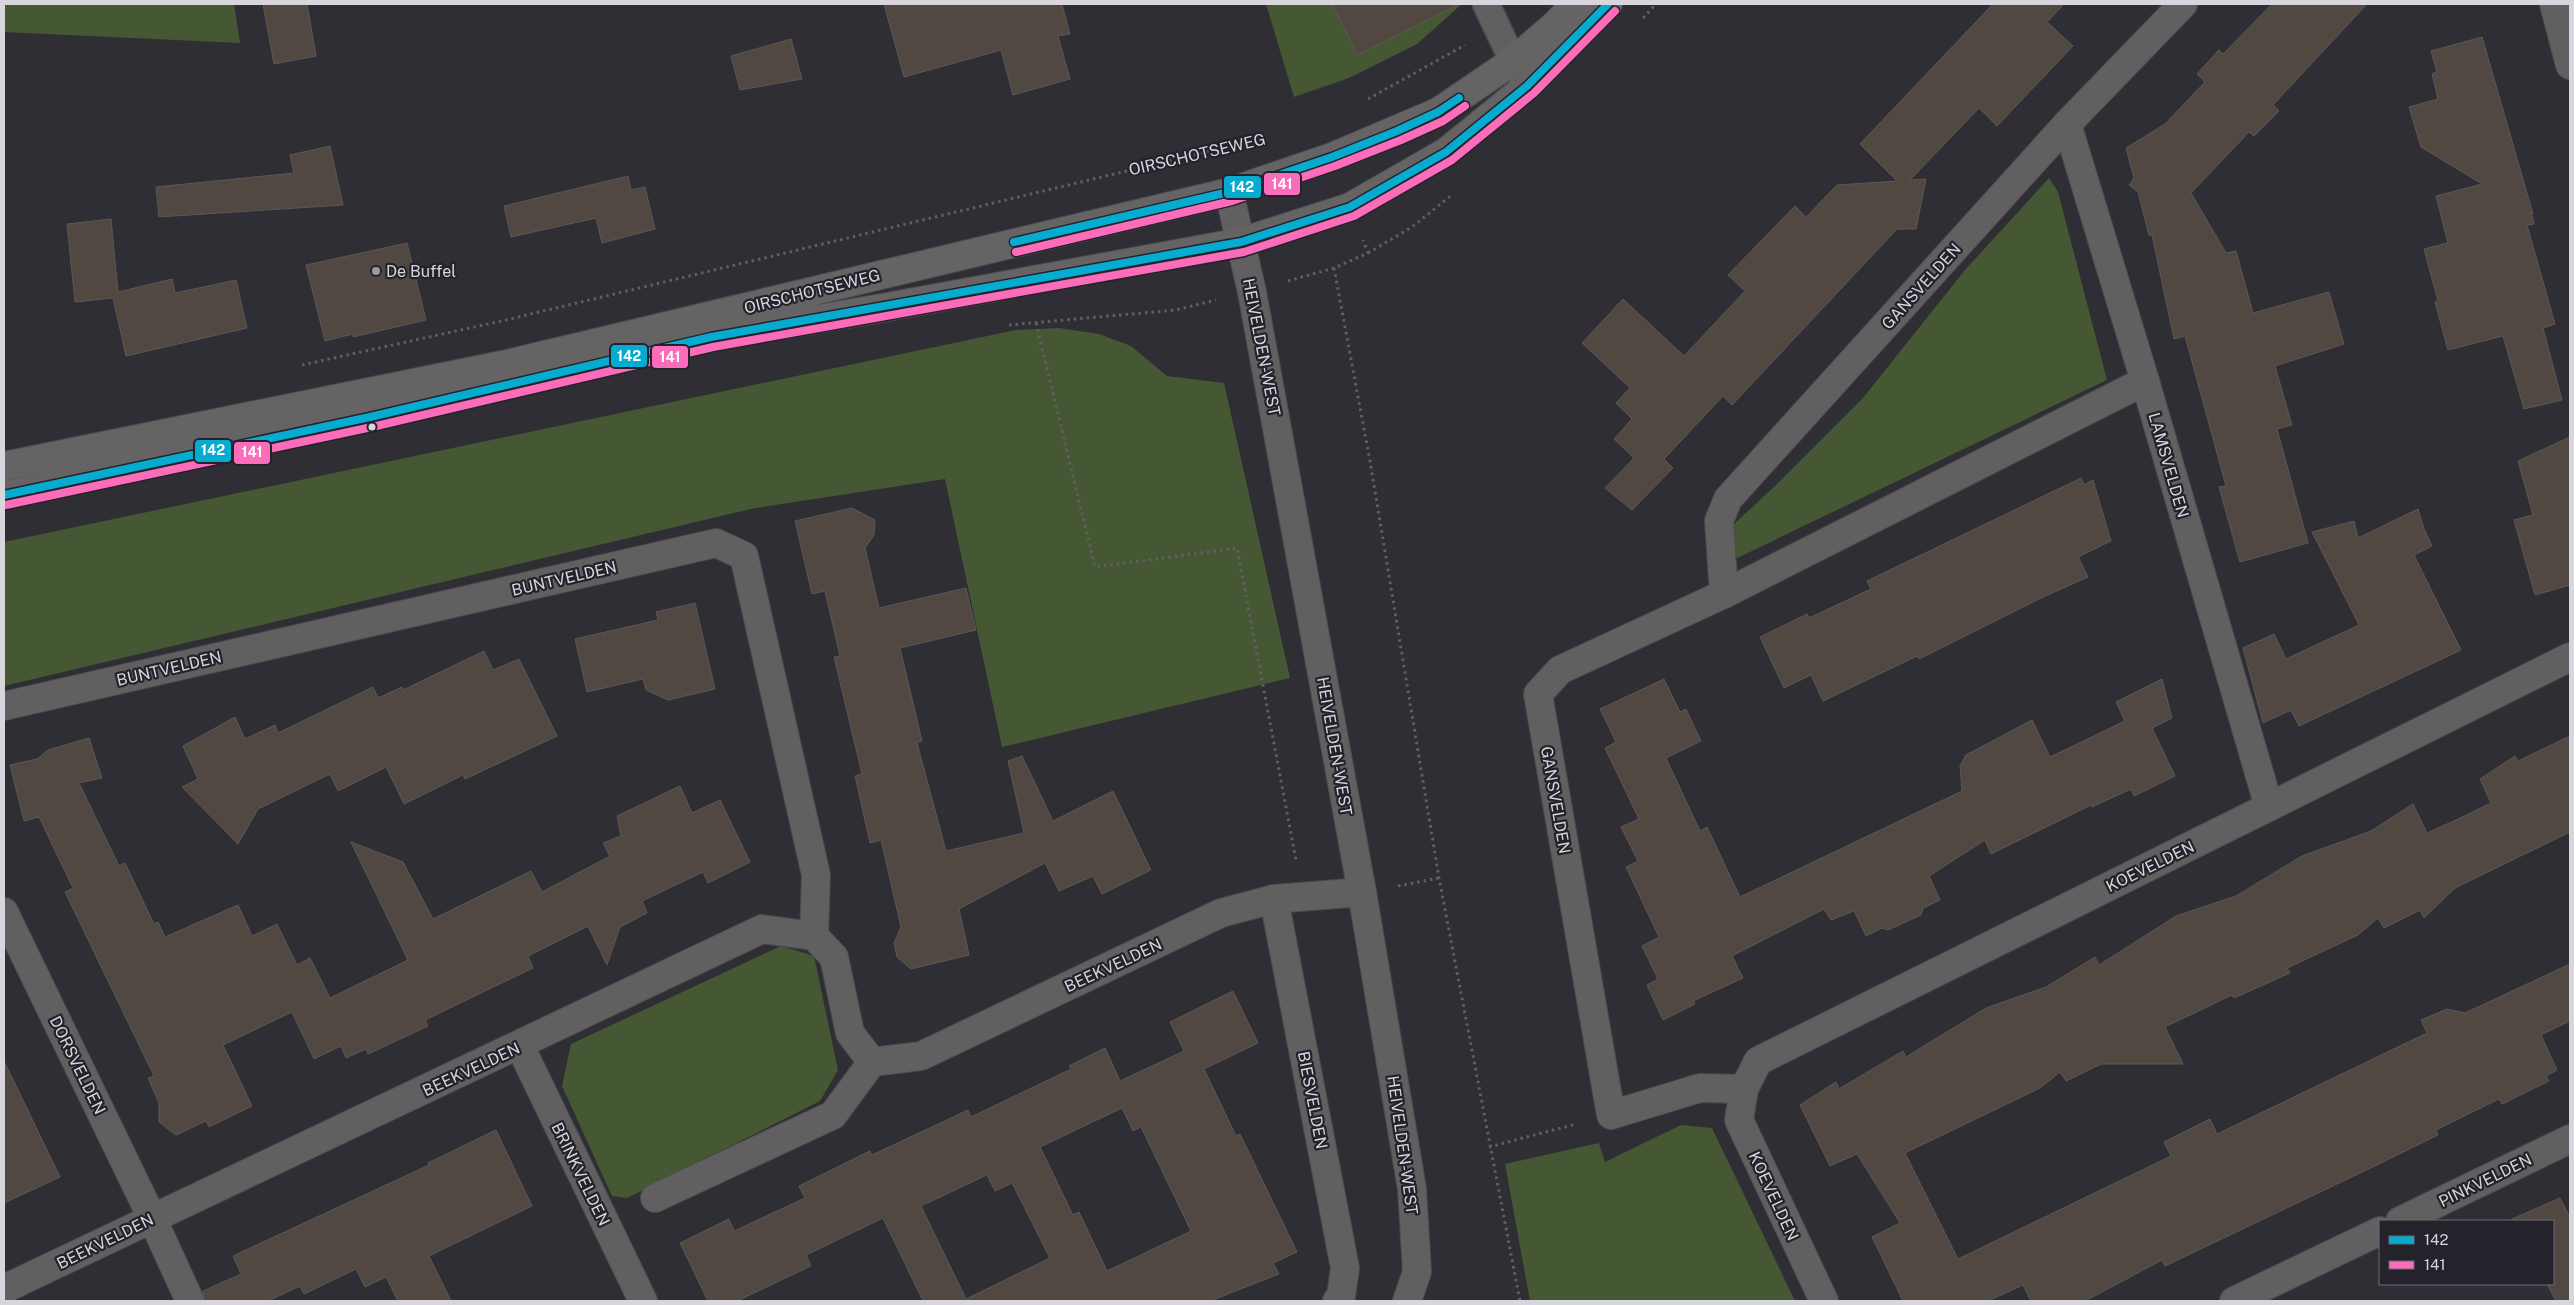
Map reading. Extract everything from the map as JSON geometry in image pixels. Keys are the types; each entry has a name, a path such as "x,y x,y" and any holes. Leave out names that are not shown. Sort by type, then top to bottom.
{"main road":[{"name":"OIRSCHOTSEWEG","path":"4,466 507,364 1230,192 1332,157 1438,112 1513,61 1555,25 1575,4"},
{"name":"OIRSCHOTSEWEG","path":"4,494 379,414 711,337 876,309 1241,242 1350,207 1446,152 1527,86 1608,4"}],"street":[{"name":"GANSVELDEN","path":"1724,594 1719,521 1728,499 2067,124 2183,4"},
{"path":"2554,4 2570,65"},
{"name":"LAMSVELDEN","path":"2067,124 2145,381 2268,807"},
{"name":"HEIVELDEN-WEST","path":"1230,192 1252,292 1362,892 1412,1188 1417,1272 1407,1301"},
{"name":"GANSVELDEN","path":"1611,1115 1538,694 1560,670 1724,594 2145,381"},
{"name":"BUNTVELDEN","path":"4,706 716,543 744,556 816,875 814,936"},
{"name":"KOEVELDEN","path":"1824,1301 1739,1120 1744,1089 1758,1061 2570,657"},
{"name":"BEEKVELDEN","path":"872,1062 921,1056 1221,913 1274,899 1362,892"},
{"name":"BIESVELDEN","path":"1274,899 1345,1268 1341,1296 1337,1301"},
{"name":"DORSVELDEN","path":"4,912 152,1218 190,1301"},
{"name":"BEEKVELDEN","path":"4,1289 762,930 814,936"},
{"path":"655,1198 833,1115 872,1062 850,1033 834,957 814,936"},
{"name":"BRINKVELDEN","path":"520,1046 643,1301"},
{"path":"1611,1115 1700,1088 1744,1089"},
{"name":"PINKVELDEN","path":"2402,1220 2570,1139"},
{"path":"2234,1301 2379,1231"}],"lane":[{"path":"1490,12 1527,86"}],"path":[{"path":"1362,102 1464,46 1490,12"},
{"name":"OIRSCHOTSEWEG","path":"294,366 506,320 1261,139"},
{"path":"1003,326 1176,310 1252,292 1334,268 1370,461 1439,878 1520,1301"},
{"path":"1036,323 1095,567 1237,548 1303,896"},
{"path":"1489,1147 1611,1115"}],"green space":[{"path":"4,4 234,4 240,43 4,32"},
{"path":"1266,4 1462,4 1417,44 1349,78 1294,97"},
{"path":"2049,178 2058,192 2107,380 1733,560 1719,538 1775,486 1863,398 1965,270"},
{"path":"1059,328 1099,334 1131,346 1167,376 1224,383 1290,678 1002,747 945,479 755,508 4,686 4,542 1016,330"},
{"path":"781,946 814,956 838,1070 820,1101 627,1198 612,1196 562,1086 571,1044"},
{"path":"1681,1125 1712,1128 1795,1301 1530,1301 1505,1164 1599,1143 1605,1162"}],"building":[{"path":"263,4 307,4 316,56 274,64"},
{"path":"884,4 1062,4 1070,34 1058,36 1070,79 1013,95 1001,50 904,77"},
{"path":"1332,4 1459,4 1357,55"},
{"path":"1993,4 2064,4 2047,22 2073,46 1997,126 1979,108 1910,180 1926,179 1916,229 1897,229 1732,405 1723,396 1664,459 1673,468 1632,510 1605,488 1634,458 1614,439 1632,419 1616,403 1630,388 1582,343 1623,299 1684,356 1745,291 1728,275 1795,206 1806,217 1837,185 1897,181 1860,144"},
{"path":"2272,4 2367,4 2273,105 2279,111 2254,136 2249,132 2191,193 2226,253 2236,251 2253,313 2329,292 2344,344 2275,366 2292,425 2277,429 2308,543 2240,562 2219,487 2226,486 2185,336 2174,339 2152,235 2149,235 2138,192 2129,185 2134,178 2126,148 2165,124 2205,82 2197,74 2219,50 2223,54"},
{"path":"2482,37 2533,214 2531,212 2534,224 2527,225 2555,324 2543,328 2562,400 2524,409 2503,336 2448,350 2435,302 2438,301 2424,249 2448,243 2436,196 2482,184 2421,147 2409,107 2438,99 2432,74 2437,72 2431,51"},
{"path":"791,39 802,79 740,90 731,56"},
{"path":"330,146 343,205 159,217 156,187 294,173 290,155"},
{"path":"628,176 631,190 645,187 655,229 602,243 596,218 511,237 504,206"},
{"path":"111,219 118,292 172,279 175,293 236,280 247,328 126,356 113,298 75,302 67,224"},
{"path":"407,243 426,320 353,337 353,334 325,341 306,265"},
{"path":"2570,437 2570,585 2535,595 2514,520 2533,515 2518,461"},
{"path":"2081,478 2084,485 2093,480 2111,541 2078,557 2088,577 2041,598 1919,659 1917,656 1823,701 1811,675 1784,688 1760,637 1807,614 1809,618 1871,589 1867,581"},
{"path":"852,508 875,520 874,535 865,548 879,608 966,588 976,630 900,648 922,741 917,743 946,851 1024,833 1008,761 1022,756 1053,821 1113,791 1151,870 1102,894 1093,876 1059,891 1045,863 959,909 969,955 911,969 897,957 894,943 901,927 881,840 870,843 855,776 862,774 834,657 840,656 825,591 812,594 795,521"},
{"path":"2418,509 2432,546 2414,555 2461,650 2299,726 2291,710 2263,723 2243,648 2274,634 2286,659 2359,625 2312,532 2354,521 2358,538"},
{"path":"695,603 715,689 668,700 646,690 643,679 587,692 575,639 658,620 656,612"},
{"path":"484,651 493,670 519,659 557,736 465,779 463,775 404,804 386,767 338,791 330,774 258,809 238,844 182,787 198,779 183,746 235,717 245,739 275,725 278,733 373,687 378,698 402,687 403,690"},
{"path":"1664,679 1680,712 1686,709 1701,741 1666,758 1700,831 1707,827 1740,897 1962,791 1960,766 1966,755 2032,720 2050,757 2125,721 2116,702 2162,679 2172,718 2152,728 2175,776 2134,796 2131,789 2092,807 2091,805 1991,854 1985,840 1929,876 1940,900 1923,908 1921,915 1888,930 1882,928 1866,936 1854,911 1831,920 1824,909 1732,956 1743,978 1693,1001 1695,1004 1663,1020 1647,985 1658,979 1642,946 1659,937 1626,867 1638,861 1621,827 1639,819 1605,748 1616,742 1600,709"},
{"path":"2570,736 2570,832 2455,888 2424,918 2420,910 2384,928 2378,918 2358,935 2287,968 2290,973 2234,998 2232,995 2165,1027 2183,1064 2101,1064 2066,1081 2060,1072 2040,1088 1905,1153 1958,1259 2171,1156 2164,1142 2210,1119 2217,1134 2427,1033 2421,1020 2447,1009 2465,1013 2570,964 2570,1021 2541,1035 2557,1070 2546,1076 2549,1081 2502,1104 2499,1099 2436,1130 2438,1135 2379,1164 2165,1266 2162,1260 2085,1301 2031,1301 2023,1285 1988,1301 1903,1301 1872,1237 1900,1223 1857,1154 1830,1166 1800,1105 1836,1082 1839,1089 1903,1051 1906,1057 1986,1008 2046,987 2095,957 2099,965 2176,916 2236,896 2302,856 2371,831 2413,804 2427,833 2458,819 2491,803 2480,779 2515,756 2518,761"},
{"path":"89,738 102,778 79,783 119,866 125,863 154,924 158,922 165,937 238,905 252,936 277,924 297,965 310,958 330,998 408,960 351,842 403,862 433,919 531,871 542,892 610,856 603,843 621,836 617,816 680,786 692,813 720,800 750,862 708,883 703,872 642,901 647,913 620,927 607,965 588,926 528,956 533,968 425,1020 428,1026 368,1054 366,1049 346,1058 341,1046 314,1059 292,1012 223,1045 252,1106 209,1127 206,1121 176,1135 159,1122 159,1103 148,1078 154,1076 65,892 73,888 39,817 24,821 10,765 37,759 48,750"},
{"path":"1233,991 1258,1043 1204,1069 1236,1136 1240,1134 1297,1252 1273,1263 1279,1274 1210,1301 923,1301 883,1218 806,1255 811,1266 737,1301 708,1301 680,1243 729,1219 734,1231 805,1198 799,1186 870,1151 872,1155 968,1110 971,1117 1071,1069 1069,1066 1105,1048 1120,1081 1184,1051 1170,1022","holes":["1122,1108 1133,1131 1141,1127 1191,1231 1107,1271 1079,1212 1073,1215 1040,1147","987,1175 995,1191 1012,1183 1050,1258 966,1299 921,1206"]},
{"path":"4,1061 60,1177 4,1203"},
{"path":"496,1130 532,1206 429,1256 451,1301 398,1301 386,1277 365,1287 356,1269 304,1294 300,1286 268,1301 205,1301 203,1291 241,1274 233,1256 429,1165 428,1163"},
{"path":"2560,1198 2570,1218 2570,1301 2556,1301 2548,1285 2554,1285 2554,1220 2512,1219"}],"transit line":[{"name":"142","path":"4,495 370,417 711,337 1241,242 1350,207 1446,152 1527,86 1608,4"},
{"name":"141","path":"6,505 372,427 713,347 1244,252 1354,216 1452,160 1534,93 1615,11"},
{"name":"142","path":"1014,242 1229,192 1332,157 1397,131 1438,112 1459,98"},
{"name":"141","path":"1016,252 1232,201 1335,166 1401,140 1443,121 1465,106"}],"place":[{"name":"De Buffel","path":"376,271"}]}
